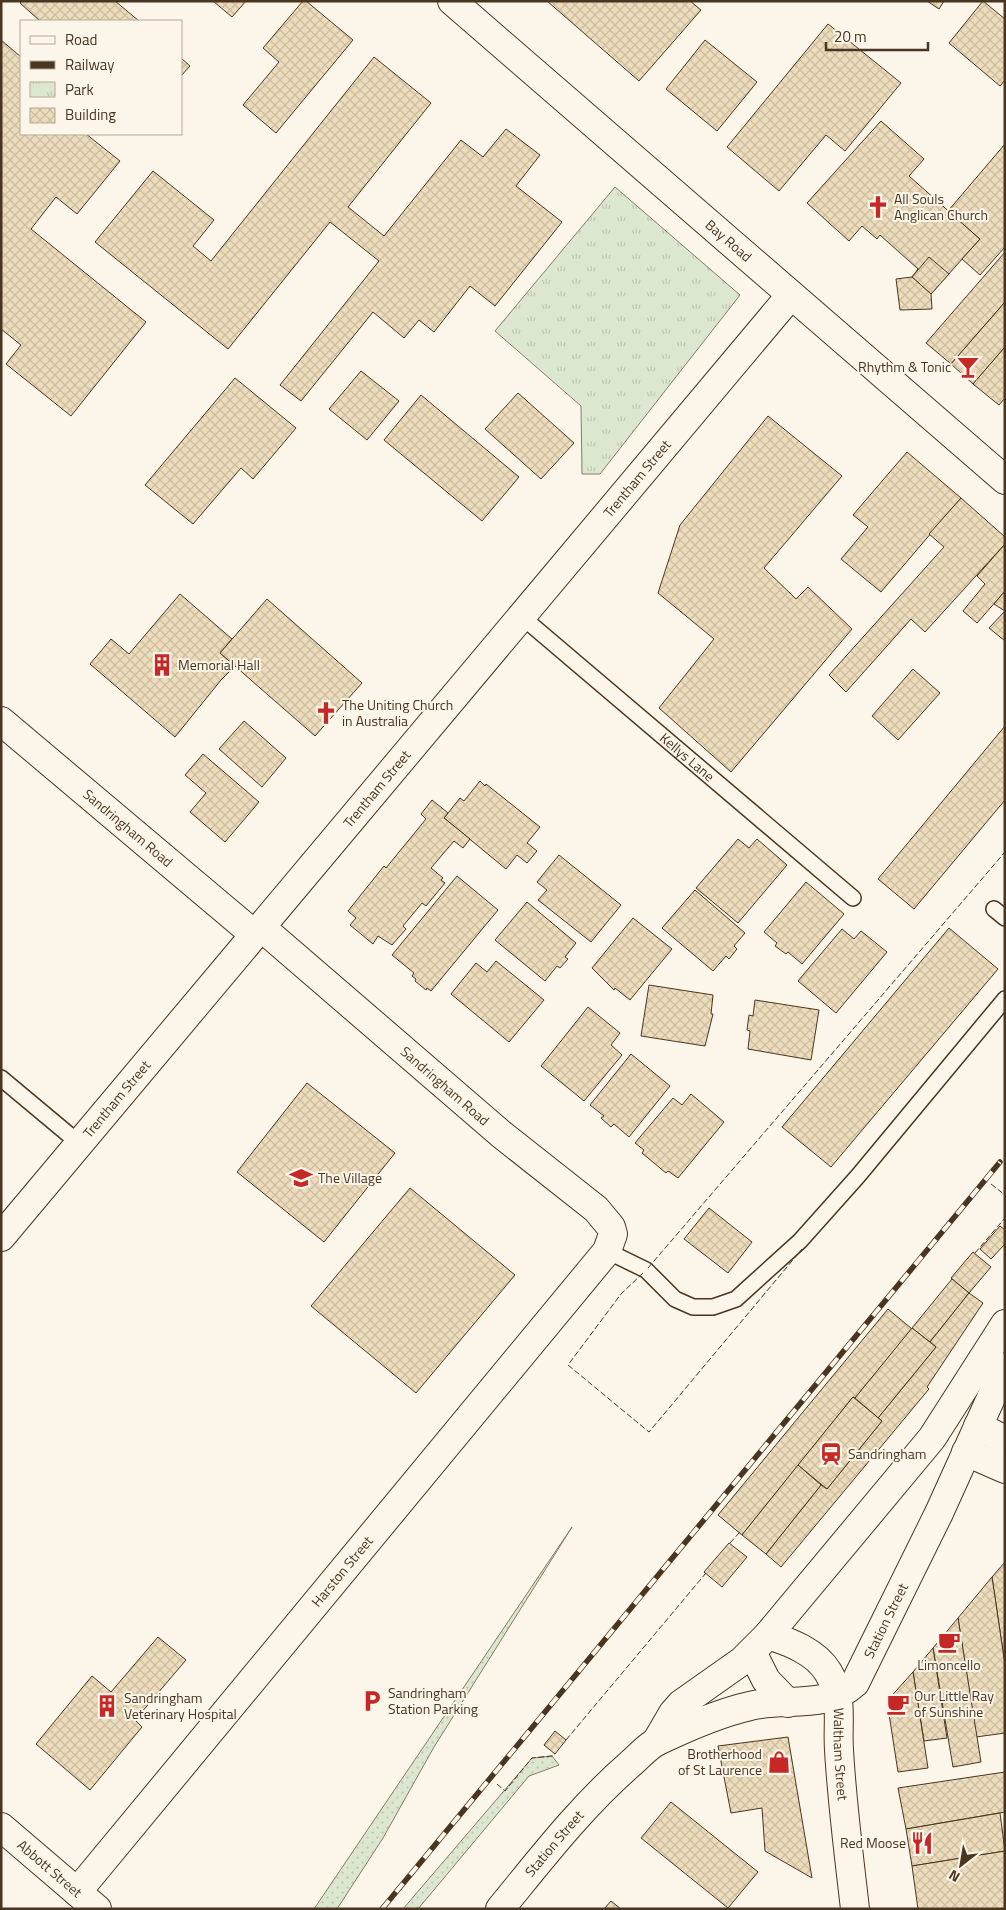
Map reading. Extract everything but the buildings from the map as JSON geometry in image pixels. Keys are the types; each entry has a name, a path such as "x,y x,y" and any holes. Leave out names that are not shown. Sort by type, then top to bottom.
{"street":[{"name":"Bay Road","path":"452,1 1005,480"},
{"name":"Trentham Street","path":"1,1237 791,295"},
{"name":"Sandringham Road","path":"1,721 258,931 501,1134 596,1209 611,1227 613,1234 607,1251"},
{"name":"Harston Street","path":"77,1892 607,1251"},
{"name":"Station Street","path":"500,1909 580,1814 623,1771 656,1742 673,1713 681,1704 760,1644 941,1426 995,1336 1005,1324"},
{"name":"Station Street","path":"656,1742 734,1710 764,1703 817,1700 838,1694 850,1688 862,1671 1005,1367"},
{"path":"941,1426 978,1426 1005,1440"},
{"path":"941,1426 966,1452 1005,1469"},
{"path":"760,1644 766,1680 788,1703"},
{"name":"Waltham Street","path":"760,1644 800,1648 818,1660 828,1672 838,1694 838,1748 855,1909"},
{"name":"Abbott Street","path":"1,1827 97,1909"}],"lane":[{"name":"Kellys Lane","path":"521,616 853,898"},
{"path":"607,1251 646,1270 675,1299 693,1307 713,1307 736,1299 800,1241 819,1220 1005,999"},
{"path":"1,1078 80,1144"}],"green space":[{"path":"615,187 740,295 600,474 582,474 581,406 495,331"},
{"path":"572,1527 434,1747 383,1838 337,1909 314,1909"},
{"path":"552,1756 559,1765 529,1776 418,1909 403,1909 532,1758"}],"railway":[{"path":"382,1909 1000,1162"}],"fence":[{"path":"648,1268 1005,852"},
{"path":"991,1184 1005,1195"},
{"path":"975,1253 1005,1218"},
{"path":"643,1273 621,1294 568,1365 649,1432 802,1249"},
{"path":"730,1543 740,1532"},
{"path":"566,1740 706,1573"},
{"path":"497,1784 505,1791 532,1758 555,1754"}],"place":[{"name":"All Souls Anglican Church","path":"878,207"},
{"name":"Rhythm & Tonic","path":"968,367"},
{"name":"Memorial Hall","path":"162,665"},
{"name":"The Uniting Church in Australia","path":"326,713"},
{"name":"The Village","path":"301,1178"},
{"name":"Sandringham","path":"831,1454"},
{"name":"Limoncello","path":"949,1642"},
{"name":"Sandringham Station Parking","path":"372,1701"},
{"name":"Our Little Ray of Sunshine","path":"898,1704"},
{"name":"Sandringham Veterinary Hospital","path":"107,1706"},
{"name":"Brotherhood of St Laurence","path":"779,1762"},
{"name":"Red Moose","path":"922,1843"}]}
